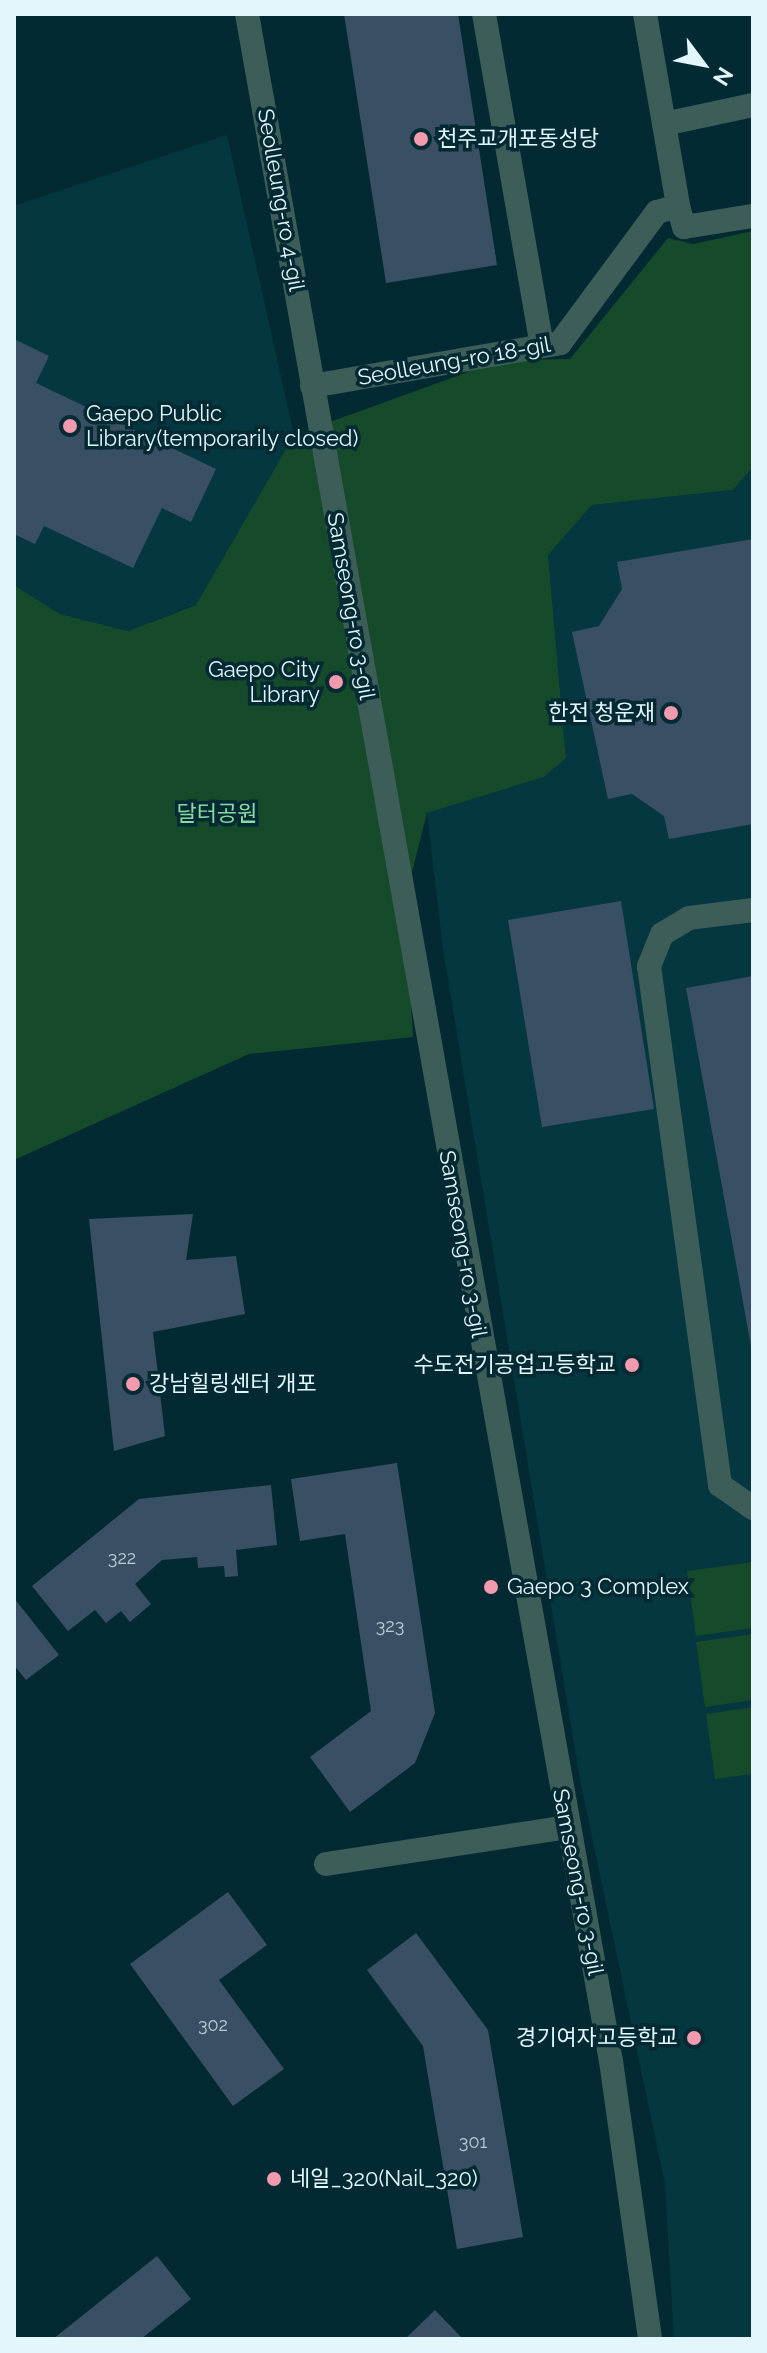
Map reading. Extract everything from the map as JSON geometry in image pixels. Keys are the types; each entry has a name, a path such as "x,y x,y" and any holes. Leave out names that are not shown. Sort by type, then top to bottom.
{"street":[{"name":"Seolleung-ro 4-gil","path":"247,14 312,386"},
{"path":"484,14 542,345"},
{"path":"645,14 684,227 753,216"},
{"path":"664,124 753,105"},
{"name":"Seolleung-ro 18-gil","path":"312,386 560,343 657,212 678,206"},
{"name":"Samseong-ro 3-gil","path":"312,386 611,2061 650,2339"},
{"path":"753,910 689,918 662,934 649,966 720,1485 753,1508"},
{"path":"326,1864 567,1827"}],"shaded area":[{"path":"227,135 294,435 197,604 128,631 60,614 14,585 14,206"},
{"name":"수도전기공업고등학교","path":"753,467 753,2339 674,2339 665,2184 580,1780 443,949 427,813 544,777 566,758 548,555 592,505 733,490"}],"green space":[{"name":"달터공원","path":"753,231 753,467 733,490 592,505 548,555 566,758 544,777 427,813 405,900 413,1037 249,1054 14,1160 14,585 60,614 128,631 196,605 294,435 501,360 570,359 668,238 693,244"},
{"path":"753,1562 753,1628 696,1636 687,1571"},
{"path":"753,1634 753,1700 705,1707 696,1642"},
{"path":"753,1707 753,1774 715,1779 706,1714"}],"building":[{"name":"천주교개포동성당","path":"344,14 458,14 497,265 386,283"},
{"name":"Gaepo Public Library(temporarily closed)","path":"14,339 49,356 36,383 216,469 191,522 162,508 133,568 44,526 35,544 14,534"},
{"name":"한전 청운재","path":"753,539 753,824 669,839 664,816 632,794 608,799 572,632 599,626 622,589 617,562"},
{"path":"621,901 654,1109 542,1127 508,920"},
{"path":"753,976 753,1346 751,1346 686,988"},
{"name":"강남힐링센터 개포","path":"193,1214 186,1260 236,1256 245,1314 153,1332 165,1436 114,1451 89,1219"},
{"path":"397,1463 435,1713 415,1763 350,1812 310,1757 371,1711 345,1534 300,1541 291,1479"},
{"path":"271,1485 277,1545 236,1550 238,1576 225,1577 224,1566 198,1568 197,1557 162,1560 135,1584 151,1604 130,1622 121,1611 106,1623 95,1610 68,1631 32,1586 139,1499"},
{"path":"14,1598 59,1655 26,1680 14,1665"},
{"path":"228,1892 267,1945 219,1980 284,2069 233,2106 130,1964"},
{"path":"416,1933 488,2030 523,2237 457,2249 423,2046 367,1970"},
{"path":"157,2256 191,2299 141,2339 53,2339"},
{"path":"435,2310 463,2339 405,2339"}],"place":[{"name":"천주교개포동성당","path":"421,139"},
{"name":"Gaepo Public Library(temporarily closed)","path":"70,426"},
{"name":"Gaepo City Library","path":"336,682"},
{"name":"한전 청운재","path":"671,713"},
{"name":"수도전기공업고등학교","path":"632,1365"},
{"name":"강남힐링센터 개포","path":"133,1384"},
{"name":"Gaepo 3 Complex","path":"491,1587"},
{"name":"경기여자고등학교","path":"694,2038"},
{"name":"네일_320(Nail_320)","path":"274,2179"}]}
